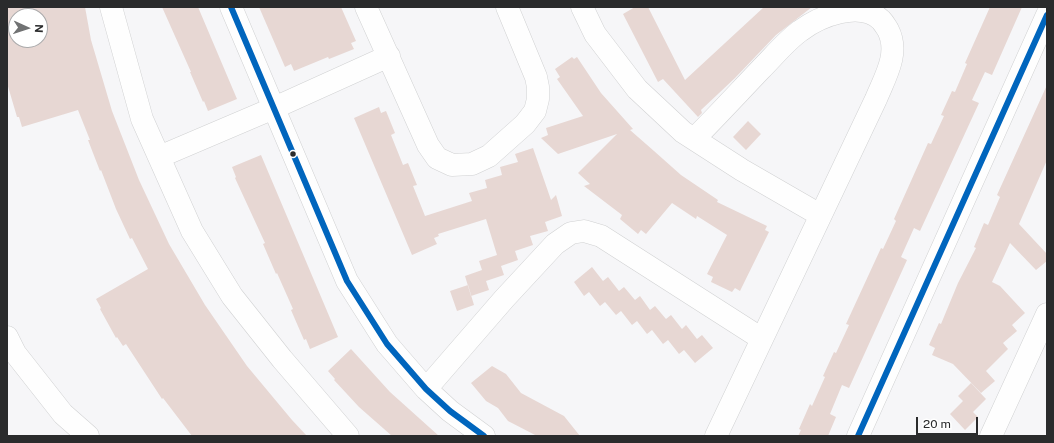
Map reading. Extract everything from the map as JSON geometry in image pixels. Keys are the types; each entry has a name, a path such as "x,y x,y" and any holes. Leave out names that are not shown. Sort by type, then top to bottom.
{"street":[{"path":"111,7 142,119 192,231 232,296 282,359 348,436"},
{"path":"232,7 347,282 388,344 426,388 450,411 484,436"},
{"path":"366,7 428,145 437,158 452,165 472,164 489,156 525,124 535,111 538,99 536,77 507,7"},
{"path":"582,7 595,34 637,89 683,132 742,170 820,215"},
{"path":"694,139 800,31 819,20 839,12 859,11 874,14 883,21 892,37 893,51 890,64 876,99 716,436"},
{"path":"858,436 1047,15"},
{"path":"159,157 274,108 389,56"},
{"path":"426,388 555,244 571,233 584,231 601,236 762,339"},
{"path":"991,436 1047,314"},
{"path":"7,337 15,353 63,414 88,436"}],"building":[{"path":"7,7 85,7 91,40 112,111 139,180 169,244 205,305 247,366 307,436 192,436 163,398 162,399 126,344 123,346 117,337 116,338 96,299 148,269 132,238 130,239 116,209 88,140 90,140 78,110 22,127 19,117 17,117 7,83"},
{"path":"162,7 198,7 237,99 208,111"},
{"path":"259,7 341,7 356,41 351,43 354,49 329,59 328,57 294,71 291,64 285,67"},
{"path":"635,7 648,7 685,80 764,7 812,7 776,35 735,78 701,110 702,113 698,117 663,79 658,82 623,14"},
{"path":"990,7 1022,7 992,75 985,72 972,100 979,103 920,231 914,228 901,257 907,260 849,388 842,385 830,414 836,417 828,436 798,436 801,430 799,429 810,404 812,406 825,377 823,376 849,325 846,324 881,248 883,249 896,221 894,219 928,143 931,144 944,116 941,115 952,91 955,92 967,64 965,63"},
{"path":"572,57 574,59 577,57 601,93 633,129 630,130 681,175 718,200 717,202 767,226 765,230 769,232 740,291 735,288 732,292 711,282 713,277 707,274 727,235 697,216 696,219 672,203 646,234 641,230 638,234 620,219 622,215 584,186 590,184 578,173 617,134 558,154 541,138 548,135 546,128 583,116 557,79 560,77 555,69"},
{"path":"1047,85 1047,160 1019,224 1047,254 1047,261 1036,270 1010,243 992,282 1000,286 1025,313 1012,325 1017,331 1003,343 1008,349 986,371 995,381 981,393 953,364 932,355 935,348 929,345 939,323 941,324 958,283 976,248 974,247 984,223 988,225 1000,197 997,195"},
{"path":"379,107 381,113 386,111 395,133 391,135 403,165 408,163 417,185 413,186 425,216 472,201 469,193 487,188 485,180 502,175 500,167 518,162 515,154 533,148 551,200 556,195 562,216 545,222 548,231 530,236 533,245 515,251 518,260 501,266 504,275 486,281 489,290 471,296 465,276 482,270 479,261 497,255 486,219 438,234 439,236 434,238 437,244 412,255 354,118"},
{"path":"748,121 761,134 746,150 733,137"},
{"path":"261,155 338,337 310,349 306,339 304,340 291,310 293,309 263,244 265,243 235,178 236,177 232,167"},
{"path":"592,267 603,281 608,277 619,291 624,287 635,300 640,296 650,310 655,306 666,319 671,315 682,329 686,325 697,339 702,335 713,348 695,363 684,350 679,354 668,340 663,344 652,330 647,334 637,321 632,325 621,311 616,315 605,302 600,306 589,292 584,296 574,282"},
{"path":"468,285 474,305 457,311 450,291"},
{"path":"351,349 390,392 439,436 392,436 359,407 334,380 335,379 328,371"},
{"path":"492,366 506,374 521,393 564,416 580,436 537,436 508,421 498,408 486,401 471,383"},
{"path":"971,383 986,399 973,412 978,417 965,430 950,414 963,401 958,396"}],"transit line":[{"path":"231,7 347,281 387,344 426,389 450,411 484,436"},
{"path":"858,436 1047,15"}]}
